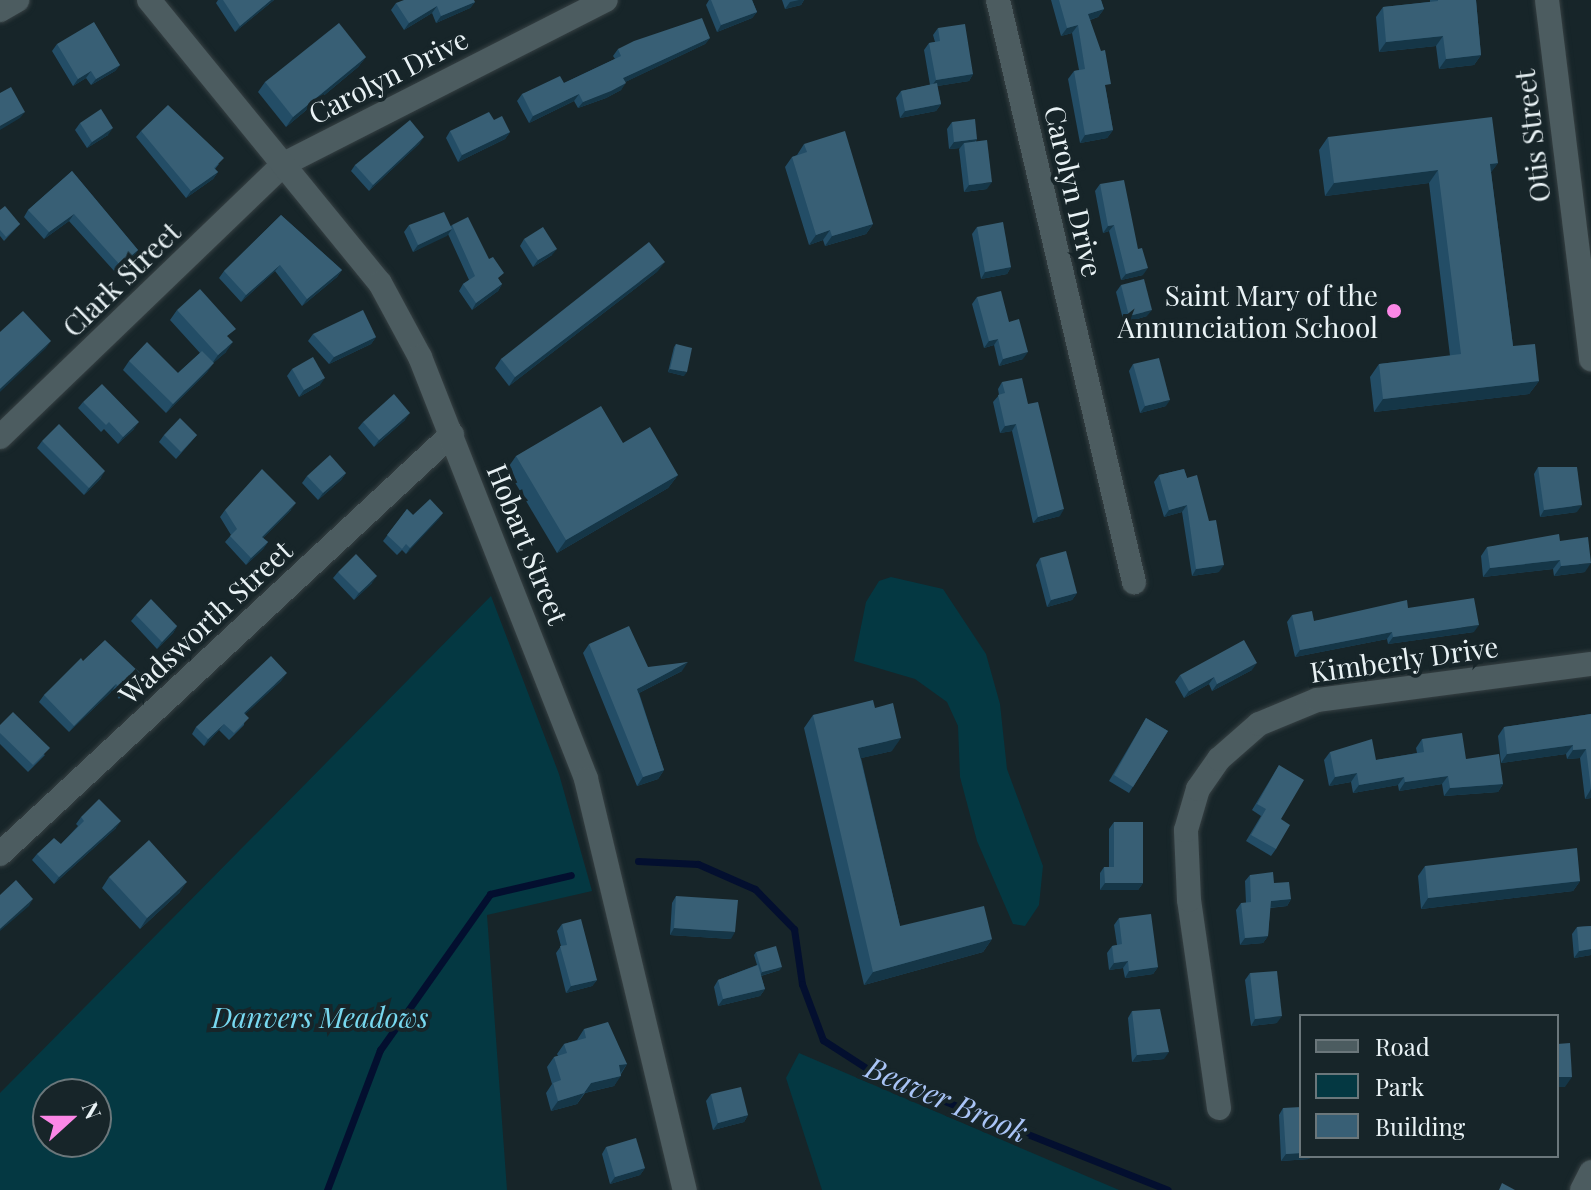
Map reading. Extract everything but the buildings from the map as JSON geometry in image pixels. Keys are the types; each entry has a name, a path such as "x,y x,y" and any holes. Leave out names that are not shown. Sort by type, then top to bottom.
{"street":[{"path":"0,10 17,0"},
{"name":"Hobart Street","path":"149,0 284,164 394,305 452,434 586,779 685,1190"},
{"name":"Carolyn Drive","path":"284,164 606,0"},
{"name":"Carolyn Drive","path":"998,0 1134,582"},
{"name":"Otis Street","path":"1547,0 1591,359"},
{"name":"Clark Street","path":"0,437 284,164"},
{"name":"Wadsworth Street","path":"0,854 452,434"},
{"name":"Kimberly Drive","path":"1219,1108 1189,900 1186,830 1198,789 1219,759 1259,724 1317,700 1591,664"},
{"path":"1582,1190 1591,1172"}],"green space":[{"path":"891,577 943,589 986,654 1000,704 1007,769 1043,866 1039,905 1025,926 1013,924 977,841 960,777 958,726 947,702 915,679 854,661 866,602 879,581"},
{"name":"Danvers Meadows","path":"491,596 559,774 592,891 487,915 507,1190 0,1190 0,1093"},
{"path":"799,1053 1119,1190 822,1190 786,1078"}],"waterway":[{"name":"Beaver Brook","path":"638,861 698,864 755,889 794,929 802,984 823,1040 874,1073 1168,1190"},
{"name":"Beaver Brook","path":"327,1190 380,1050 490,894 571,875"}],"place":[{"name":"Saint Mary of the Annunciation School","path":"1394,311"}]}
